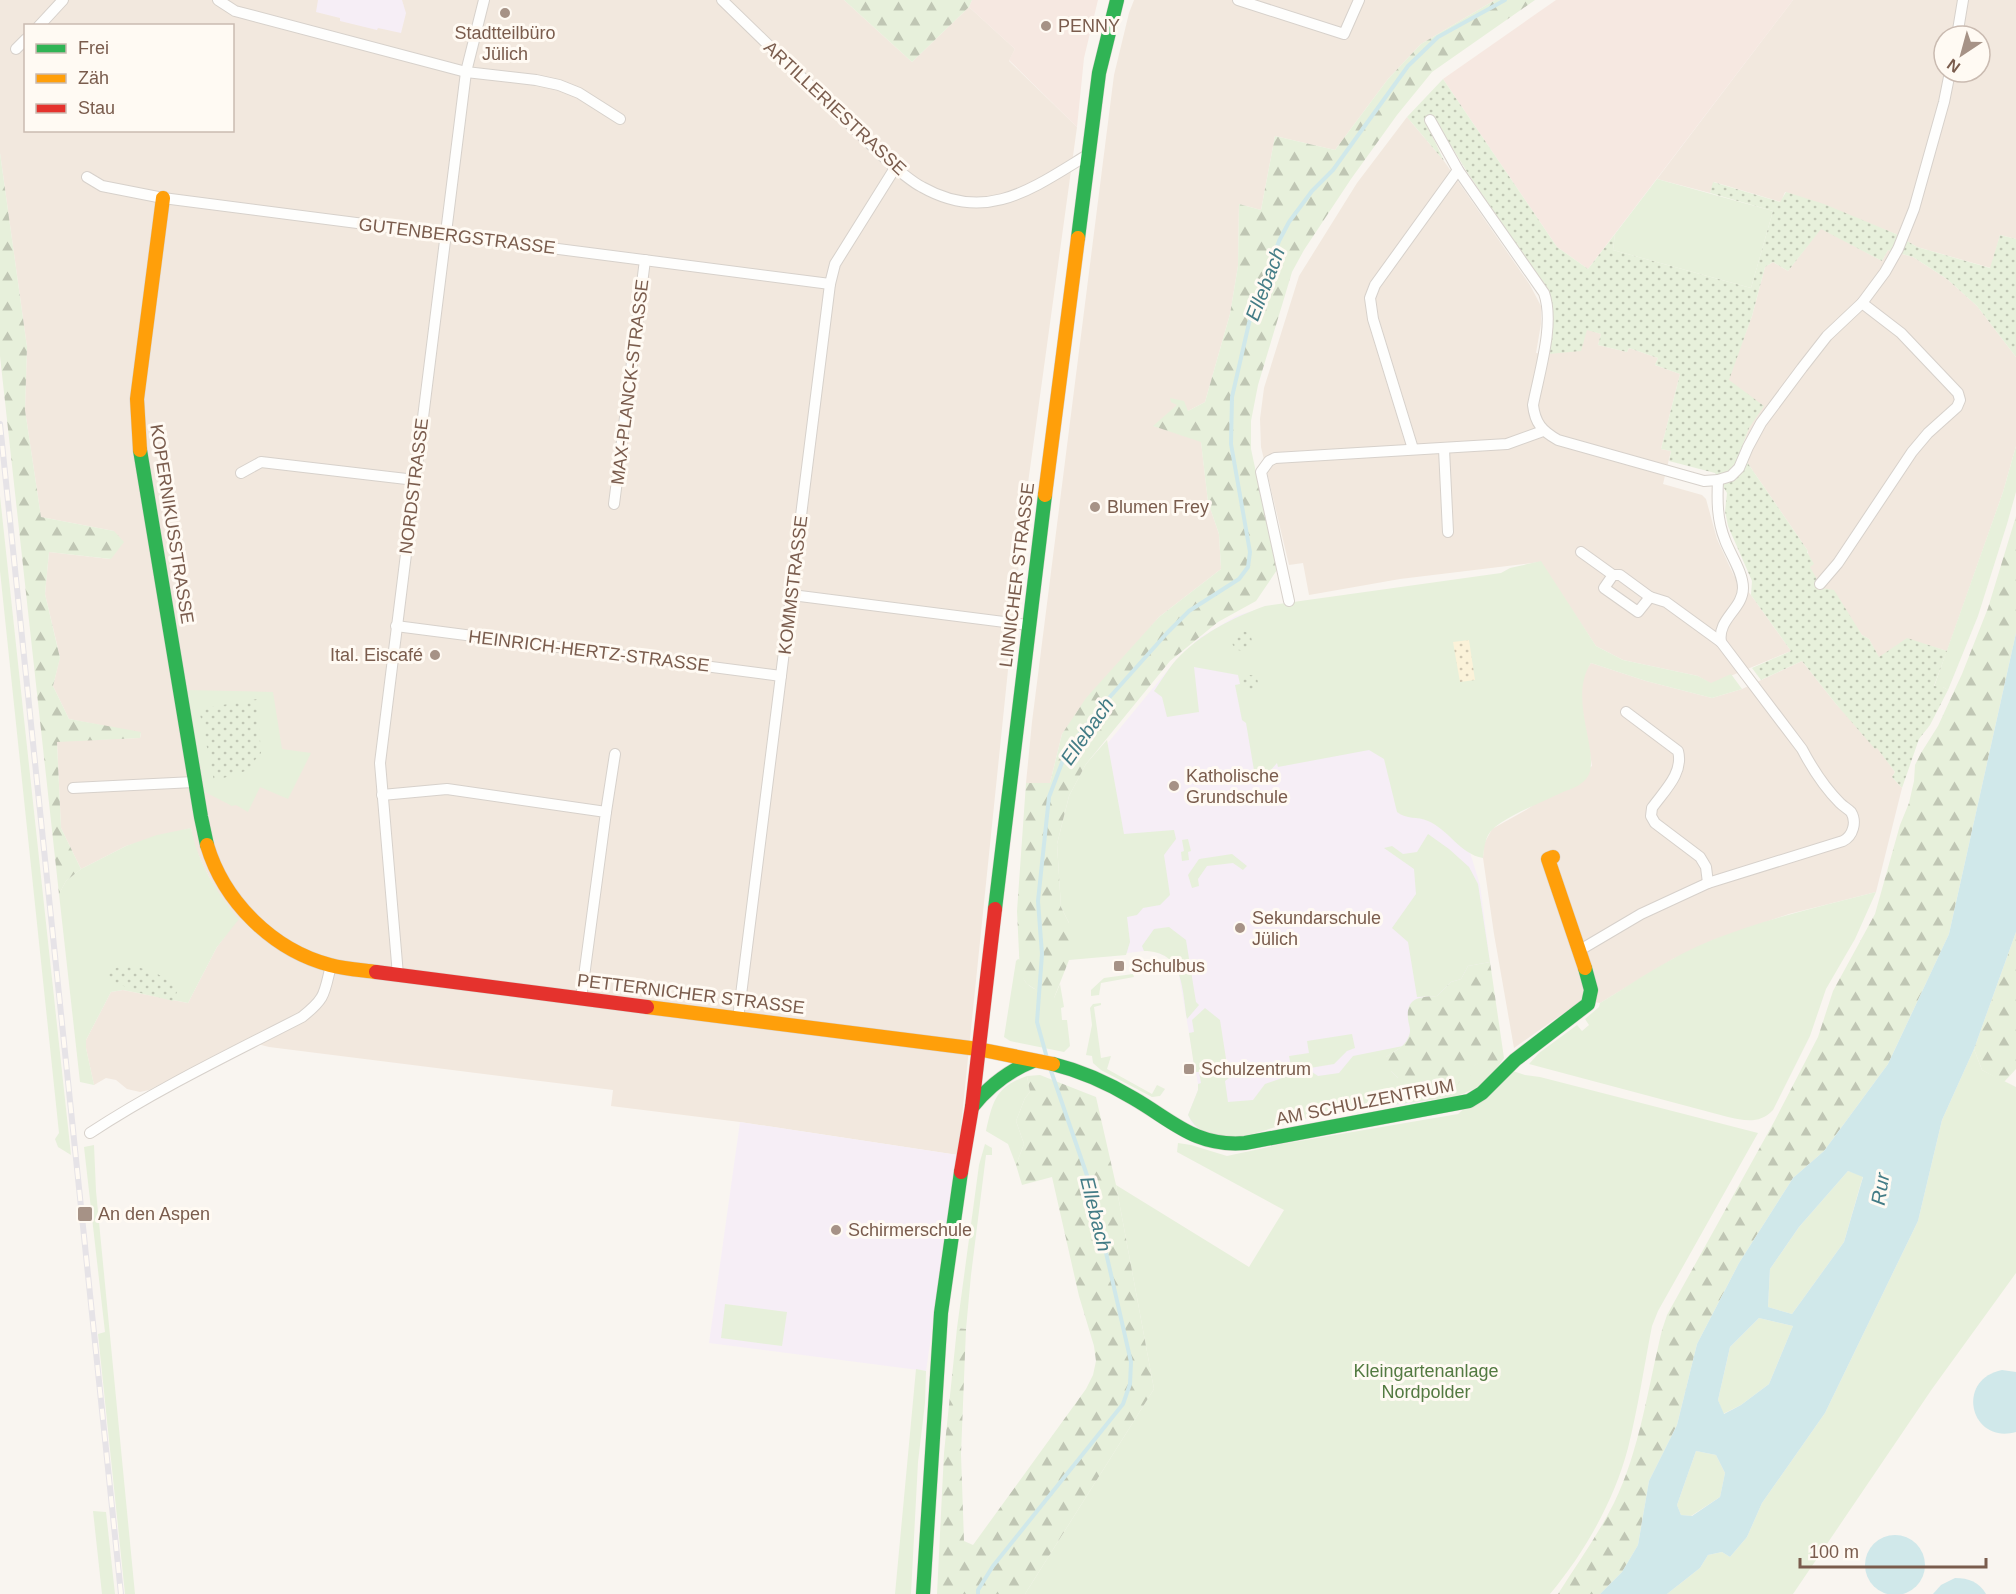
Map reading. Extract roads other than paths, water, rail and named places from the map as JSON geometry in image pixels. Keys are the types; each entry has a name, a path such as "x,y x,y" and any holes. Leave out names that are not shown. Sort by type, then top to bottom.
{"street":[{"path":"41,24 63,0"},
{"path":"218,0 236,11 466,72 559,85 579,93 620,119"},
{"name":"NORDSTRASSE","path":"399,975 380,763 466,72 484,0"},
{"name":"ARTILLERIESTRASSE","path":"722,0 895,168 921,187 949,199 979,203 1010,199 1089,154"},
{"name":"LINNICHER STRASSE","path":"923,1594 941,1313 972,1107 1028,625 1099,73 1117,0"},
{"path":"1238,0 1344,34 1359,0"},
{"path":"1959,24 1963,0"},
{"path":"16,49 24,41"},
{"path":"1430,120 1458,170 1544,293 1548,303 1546,338 1533,405 1534,418 1543,431 1558,440 1580,447 1704,481 1731,476 1739,468 1761,423 1788,386 1827,336 1862,303 1885,272 1898,249 1914,209 1948,84"},
{"name":"KOMMSTRASSE","path":"738,1019 830,284 835,264 895,168"},
{"path":"1413,449 1373,319 1370,298 1375,285 1458,170"},
{"name":"GUTENBERGSTRASSE","path":"87,177 102,186 163,198 830,284"},
{"name":"KOPERNIKUSSTRASSE","path":"163,198 137,399 140,453 194,783 210,854 228,890 247,913 278,940 305,956 331,965 399,975"},
{"name":"MAX-PLANCK-STRASSE","path":"614,504 645,260"},
{"path":"1820,584 1838,562 1912,452 1928,433 1957,407 1960,400 1958,393 1901,333 1862,303"},
{"path":"1288,601 1261,472 1269,461 1275,458 1507,444 1543,431"},
{"path":"1444,449 1448,532"},
{"path":"241,473 261,462 415,480"},
{"path":"1718,480 1718,516 1724,538 1743,585 1738,602 1722,627 1722,642"},
{"path":"1580,950 1641,914 1707,883 1843,841 1852,833 1854,822 1851,813 1839,803 1810,764 1802,749 1722,642 1666,602 1650,597 1620,575 1613,575 1581,552"},
{"path":"1613,575 1604,588 1638,612 1650,597"},
{"path":"792,595 1028,625"},
{"name":"HEINRICH-HERTZ-STRASSE","path":"396,626 781,676"},
{"path":"1626,712 1678,751 1681,760 1678,770 1652,808 1651,816 1655,823 1700,857 1706,867 1707,883"},
{"path":"581,999 615,754"},
{"path":"73,788 194,783"},
{"path":"382,795 447,789 606,812"},
{"name":"AM SCHULZENTRUM","path":"978,1049 1063,1066 1118,1089 1204,1141 1221,1145 1245,1143 1469,1101 1482,1093 1515,1060 1588,1004 1591,990 1580,950 1548,859 1553,857"},
{"path":"90,1133 119,1114 302,1017 319,1004 331,965"},
{"name":"PETTERNICHER STRASSE","path":"399,975 978,1049"},
{"path":"972,1107 1005,1073 1037,1061"}],"water":[{"name":"Rur","path":"2016,633 2016,932 1974,1049 1942,1120 1918,1221 1825,1413 1762,1503 1747,1537 1730,1557 1722,1552 1708,1555 1700,1568 1667,1594 1600,1594 1622,1572 1638,1545 1649,1481 1677,1425 1697,1344 1739,1263 1793,1178 1824,1151 1888,1064 1949,934","holes":["1848,1171 1863,1177 1844,1242 1792,1314 1768,1307 1770,1269 1799,1227","1759,1318 1793,1326 1769,1384 1741,1405 1724,1414 1718,1400 1730,1347","1696,1451 1716,1455 1725,1473 1720,1497 1692,1516 1681,1515 1677,1505"]},
{"path":"2002,1370 2016,1372 2016,1432 2001,1433 1988,1429 1979,1421 1974,1410 1973,1397 1978,1386 1987,1376"},
{"path":"1895,1535 1916,1544 1925,1565 1916,1586 1895,1595 1874,1586 1865,1565 1874,1544"},
{"path":"1955,1578 1973,1582 1980,1586 1986,1594 1933,1594 1941,1585"}],"waterway":[{"name":"Ellebach","path":"1047,1058 1037,1022 1042,954 1038,901 1049,797 1063,760 1100,708 1189,611 1239,579 1248,567 1250,552 1231,444 1232,397 1249,323 1279,241 1289,222 1312,191 1333,170 1408,66 1438,37 1505,0"},
{"name":"Ellebach","path":"978,1594 978,1590 993,1566 1123,1404 1130,1384 1131,1362 1091,1187 1050,1068"}],"railway":[{"path":"0,424 121,1594"}],"place":[{"name":"Stadtteilbüro Jülich","path":"505,13"},
{"name":"PENNY","path":"1046,26"},
{"name":"Blumen Frey","path":"1095,507"},
{"name":"Ital. Eiscafé","path":"435,655"},
{"name":"Katholische Grundschule","path":"1174,786"},
{"name":"Sekundarschule Jülich","path":"1240,928"},
{"name":"Schulbus","path":"1119,966"},
{"name":"Schulzentrum","path":"1189,1069"},
{"name":"An den Aspen","path":"85,1214"},
{"name":"Schirmerschule","path":"836,1230"}],"park label":[{"name":"Kleingartenanlage Nordpolder","path":"1426,1381"}]}
